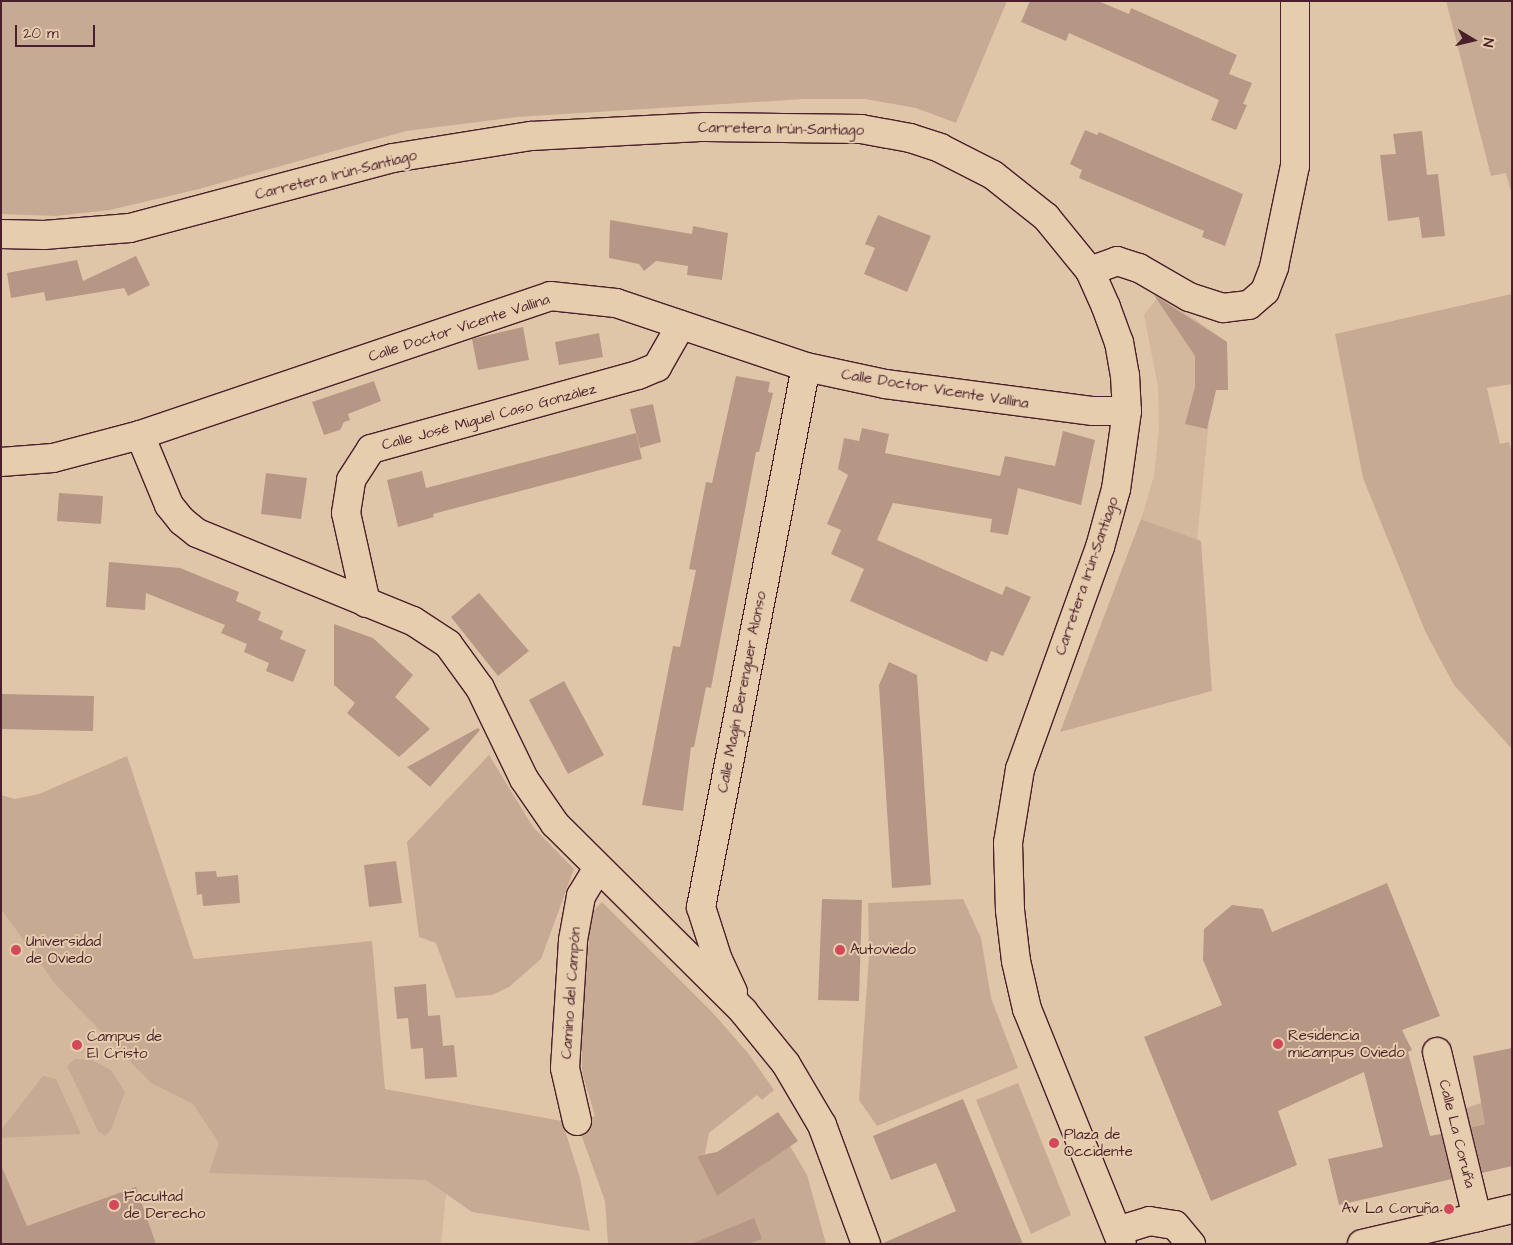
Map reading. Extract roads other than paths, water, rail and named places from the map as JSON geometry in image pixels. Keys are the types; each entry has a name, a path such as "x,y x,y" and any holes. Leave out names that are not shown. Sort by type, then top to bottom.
{"main road":[{"path":"1090,270 1117,261 1124,263 1157,276 1189,297 1223,308 1249,305 1265,292 1274,267 1295,166 1295,1"},
{"name":"Carretera Irún-Santiago","path":"1,234 44,235 130,228 393,158 531,136 706,127 861,129 910,138 993,175 1046,217 1090,270 1119,342 1127,410 1116,490 1100,546 1020,769 1008,843 1012,927 1027,1009 1116,1239"},
{"name":"Calle Doctor Vicente Vallina","path":"1,462 53,458 140,435 550,296 616,303 806,367 885,384 964,396 1093,411 1127,410"},
{"name":"Calle José Miguel Caso González","path":"366,602 346,514 351,480 370,449 638,375 657,367 681,325"},
{"name":"Calle Magín Berenguer Alonso","path":"742,1011 718,960 702,907 806,367"},
{"path":"140,435 169,505 182,521 197,533 413,621 448,644 480,688 524,779 555,824 742,1011 786,1064 822,1125 866,1244"},
{"name":"Camino del Campón","path":"577,1120 565,1068 573,940 581,896 597,868"},
{"path":"663,933 683,923 702,907"},
{"name":"Calle La Coruña","path":"1437,1052 1468,1227"},
{"path":"1362,1244 1468,1227 1512,1209"},
{"path":"1116,1239 1149,1221 1176,1225 1191,1244"}],"place":[{"name":"Universidad de Oviedo","path":"16,950"},
{"name":"Autoviedo","path":"840,950"},
{"name":"Residencia micampus Oviedo","path":"1278,1044"},
{"name":"Campus de El Cristo","path":"77,1045"},
{"name":"Plaza de Occidente","path":"1054,1143"},
{"name":"Facultad de Derecho","path":"114,1205"},
{"name":"Av La Coruña","path":"1449,1209"}]}
